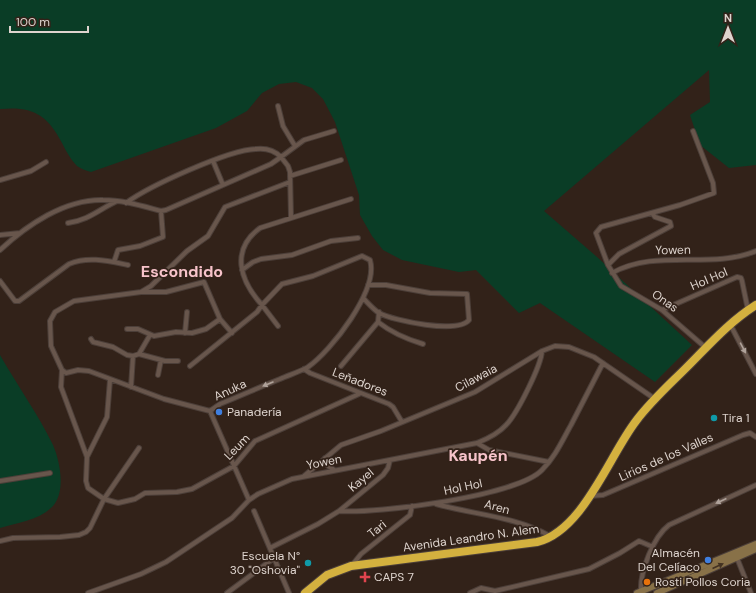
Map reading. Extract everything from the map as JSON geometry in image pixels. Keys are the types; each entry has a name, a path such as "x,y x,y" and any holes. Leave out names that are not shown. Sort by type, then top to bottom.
{"highway":[{"name":"Avenida Leandro N. Alem","path":"305,593 327,575 351,566 537,542 552,537 567,526 590,496 629,430 655,399 730,323 756,305"}],"main road":[{"path":"640,592 756,544"},
{"path":"657,593 756,549"}],"street":[{"path":"278,106 283,126 295,146"},
{"path":"0,250 20,233 56,211 70,205 89,200 118,201 161,211 271,164 304,140 334,131"},
{"path":"608,265 619,254 671,226 670,222 655,217 652,213 714,193 713,183 693,131"},
{"path":"126,203 148,189 228,155 256,149 268,149 281,157 288,166 290,176 291,217"},
{"path":"290,176 342,160"},
{"path":"213,161 223,185"},
{"path":"0,180 31,170 46,162"},
{"path":"141,292 151,286 187,251 208,236 225,206 290,182"},
{"path":"278,326 251,291 242,270 240,256 248,238 260,228 351,199"},
{"path":"68,224 82,221 100,209 118,201"},
{"path":"114,262 118,250 140,246 163,237 161,211"},
{"name":"Onas","path":"652,213 601,227 598,230 597,238 608,265 621,286 662,310 706,348"},
{"path":"0,235 20,233"},
{"path":"242,270 253,262 261,259 292,255 331,241 358,238"},
{"name":"Hol Hol","path":"738,258 756,251"},
{"name":"Anuka","path":"62,370 66,373 78,370 89,371 164,399 210,411 220,404 304,369 317,359 336,339 363,298 368,285 372,264 367,257 362,256 313,276 282,284 262,305"},
{"name":"Yowen","path":"612,273 651,260 738,258"},
{"path":"1,284 15,301 19,301 69,264 86,260 114,262 128,265"},
{"name":"Hol Hol","path":"662,310 737,277 741,278 748,310"},
{"path":"104,499 88,488 86,480 87,457 62,387 62,370 51,346 50,321 55,312 74,301 141,292 166,292 204,282 220,319 232,333"},
{"path":"363,298 379,312 418,324 432,326 458,325 468,322 469,320 469,297 464,293 430,293 386,285 368,285"},
{"path":"190,366 257,312 262,305"},
{"path":"185,333 187,312"},
{"path":"342,366 378,322 379,312"},
{"path":"127,329 138,329 150,335 176,332 185,333 202,331 220,319"},
{"path":"378,322 397,335 423,344"},
{"path":"730,323 756,374"},
{"path":"139,354 150,335"},
{"path":"91,339 93,342 113,347 127,355 133,356 139,354 161,360 178,361"},
{"name":"Cilawaia","path":"303,476 340,445 381,431 475,392 542,351 555,346 569,347 580,350 603,363 655,399"},
{"name":"Yowen","path":"88,593 141,574 166,562 232,518 258,494 303,476 477,443 499,431 513,416 541,362 542,351"},
{"path":"131,387 133,356"},
{"path":"158,375 161,360"},
{"name":"Hol Hol","path":"270,548 318,524 340,511 412,506 482,494 523,482 541,472 549,462 603,363"},
{"name":"Leñadores","path":"304,369 358,394 389,404 393,407 402,422"},
{"path":"87,457 107,417 110,380"},
{"name":"Leum","path":"104,499 118,503 127,502 145,493 177,492 192,489 234,466 255,441 358,394"},
{"path":"210,411 250,500"},
{"name":"Lirios de los Valles","path":"590,496 603,495 743,434 750,433 756,437"},
{"path":"477,443 489,450 549,462"},
{"path":"0,541 13,538 79,535 90,528 104,499 139,448"},
{"path":"325,458 327,465 334,470"},
{"name":"Kayel","path":"340,511 383,475 390,460"},
{"path":"0,481 50,473"},
{"path":"640,592 642,575 659,534 669,525 756,485"},
{"name":"Aren","path":"433,503 490,514 529,526 552,537"},
{"name":"Tari","path":"351,566 361,554 410,515 412,506"},
{"path":"254,511 289,593"},
{"path":"470,593 481,588 495,592 589,569 639,541 653,547"},
{"path":"227,593 274,558"},
{"path":"737,558 751,593"}],"green space":[{"path":"0,0 756,0 756,165 729,168 700,145 690,115 710,102 709,70 544,211 597,257 692,345 655,382 540,303 519,313 476,270 459,272 402,260 383,250 372,236 360,215 359,195 335,122 323,99 312,88 296,82 279,84 262,93 247,111 216,128 91,172 84,170 75,164 56,133 44,119 30,111 11,108 0,109"},
{"path":"0,355 41,422 53,445 60,467 61,484 57,500 48,511 35,518 0,528"}],"place":[{"name":"Panadería","path":"219,412"},
{"name":"Tira 1","path":"714,418"},
{"name":"Almacén Del Celíaco","path":"708,560"},
{"name":"Escuela N° 30 \"Oshovia\"","path":"308,563"},
{"name":"CAPS 7","path":"365,577"},
{"name":"Rosti Pollos Coria","path":"647,582"}],"district":[{"name":"Escondido","path":"182,271"},
{"name":"Kaupén","path":"478,455"}]}
